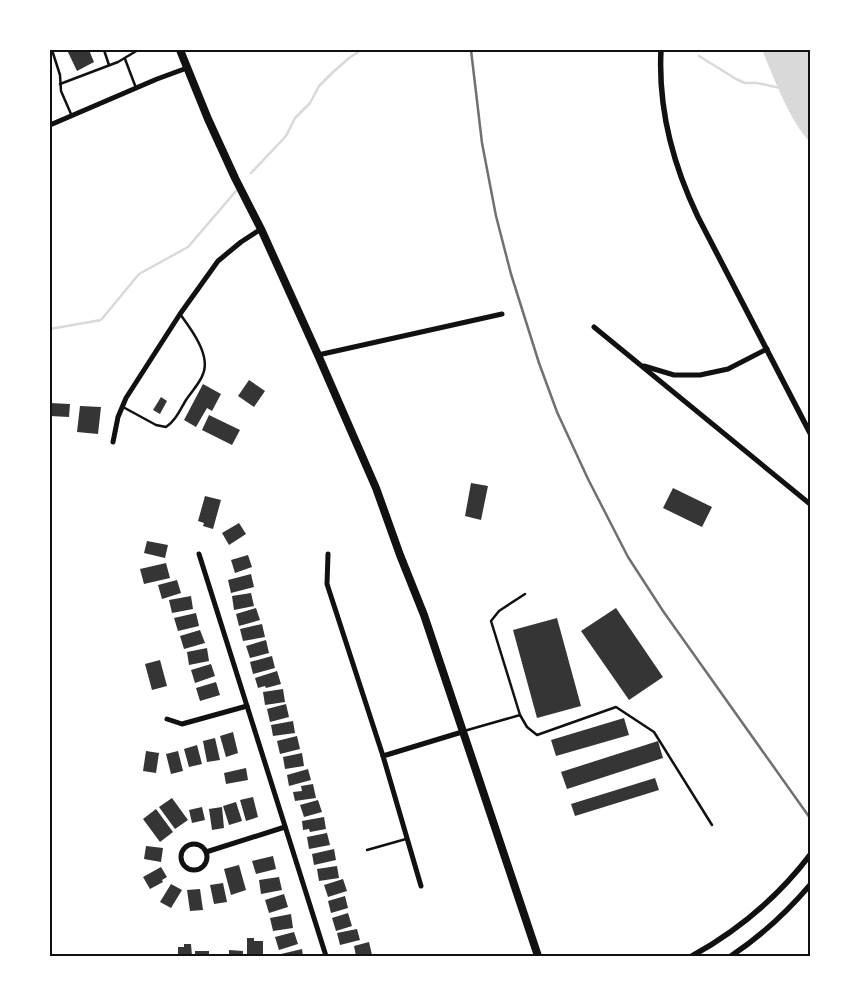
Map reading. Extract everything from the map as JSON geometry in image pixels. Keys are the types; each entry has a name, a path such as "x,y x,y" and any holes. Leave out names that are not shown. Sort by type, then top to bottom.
{"main road":[{"path":"180,50 208,119 261,229 376,488 424,615 538,956"}],"street":[{"path":"661,50 662,93 666,122 670,146 682,182 698,217 810,433"},
{"path":"50,125 187,68"},
{"path":"113,442 118,417 126,398 180,314 218,261 261,229"},
{"path":"318,355 502,314"},
{"path":"594,327 810,504"},
{"path":"641,365 674,374 700,375 728,369 767,349"},
{"path":"199,554 326,956"},
{"path":"328,554 327,584 383,756 421,886"},
{"path":"167,719 182,724 247,706"},
{"path":"383,756 462,732"},
{"path":"206,852 285,827"},
{"path":"189,845 201,846 206,852 206,861 202,868 189,869 182,863 182,850 189,845"},
{"path":"692,956 725,937 756,913 781,890 810,855"},
{"path":"731,956 777,919 810,885"}],"lane":[{"path":"52,50 60,75 61,91 72,116"},
{"path":"104,50 110,66"},
{"path":"60,84 110,66 138,50"},
{"path":"125,58 136,88"},
{"path":"122,407 156,425 166,428 173,422 203,375 206,364 203,352 180,314"},
{"path":"524,594 500,610 491,621 520,715 527,727 537,735 616,707 654,732 712,825"},
{"path":"462,732 520,715"},
{"path":"367,850 408,839"}],"shaded area":[{"path":"762,50 810,50 810,142 802,133 789,111"}],"building":[{"path":"67,50 89,50 94,62 77,71"},
{"path":"249,380 265,391 254,407 238,396"},
{"path":"203,384 221,394 212,411 207,408 196,427 184,420"},
{"path":"161,397 167,401 160,414 153,410"},
{"path":"50,403 70,404 69,417 50,416"},
{"path":"80,406 101,407 98,434 77,432"},
{"path":"209,415 240,430 232,445 202,430"},
{"path":"471,483 488,486 481,520 465,516"},
{"path":"673,488 712,507 702,527 663,508"},
{"path":"205,496 221,500 213,529 203,526 204,523 198,521"},
{"path":"239,523 246,534 229,545 222,533"},
{"path":"147,541 168,545 165,558 144,553"},
{"path":"248,555 252,567 235,573 231,560"},
{"path":"166,563 170,578 144,584 140,569"},
{"path":"251,574 254,587 231,593 228,580"},
{"path":"177,580 181,593 162,599 158,585"},
{"path":"251,593 254,606 234,610 232,596"},
{"path":"191,596 193,609 172,613 169,600"},
{"path":"256,608 260,620 239,626 236,614"},
{"path":"616,608 663,677 629,700 581,631"},
{"path":"196,613 199,626 178,631 174,618"},
{"path":"557,618 581,706 537,718 513,630"},
{"path":"262,624 265,637 243,641 240,629"},
{"path":"200,630 205,643 184,649 180,636"},
{"path":"266,640 269,653 250,658 246,646"},
{"path":"207,648 209,661 189,665 187,652"},
{"path":"272,656 275,668 253,674 250,662"},
{"path":"160,660 167,686 152,690 145,664"},
{"path":"211,664 215,676 195,683 191,670"},
{"path":"277,671 281,684 258,688 255,678"},
{"path":"216,682 220,695 200,701 196,688"},
{"path":"283,689 285,702 265,705 263,692"},
{"path":"286,704 289,717 270,722 267,709"},
{"path":"624,718 629,735 556,756 551,740"},
{"path":"293,721 295,733 273,736 271,725"},
{"path":"233,732 238,753 226,757 220,736"},
{"path":"297,736 300,749 280,754 277,741"},
{"path":"215,738 220,760 207,762 203,741"},
{"path":"658,741 663,758 567,789 561,772"},
{"path":"197,745 202,764 189,767 184,749"},
{"path":"146,751 159,753 156,773 143,771"},
{"path":"178,751 183,771 171,774 166,754"},
{"path":"302,753 304,766 285,769 283,757"},
{"path":"246,768 248,780 226,784 224,773"},
{"path":"308,769 311,780 289,786 287,775"},
{"path":"655,778 659,790 575,816 571,804"},
{"path":"313,784 316,798 295,801 293,792 302,791 301,786"},
{"path":"253,797 258,817 246,821 240,800"},
{"path":"172,798 188,820 175,829 159,807"},
{"path":"318,800 322,812 304,817 300,805"},
{"path":"236,802 242,821 229,825 223,806"},
{"path":"202,807 205,820 192,823 189,810"},
{"path":"222,807 224,828 212,830 209,809"},
{"path":"156,809 173,832 160,842 143,819"},
{"path":"324,817 326,829 310,832 309,829 303,830 302,821"},
{"path":"327,833 330,845 309,849 307,837"},
{"path":"146,846 163,848 161,862 144,859"},
{"path":"334,849 336,860 314,865 312,854"},
{"path":"273,856 276,869 256,874 252,861"},
{"path":"239,865 246,890 231,895 224,869"},
{"path":"337,866 339,878 319,881 317,869"},
{"path":"161,867 167,877 162,880 163,882 150,889 143,877"},
{"path":"279,877 282,890 261,894 259,880"},
{"path":"343,879 347,891 328,897 324,885"},
{"path":"223,883 227,902 214,904 210,885"},
{"path":"171,884 182,890 171,908 160,902"},
{"path":"200,889 203,910 190,911 187,890"},
{"path":"284,894 288,907 269,913 265,900"},
{"path":"345,896 348,908 331,913 328,901"},
{"path":"348,913 352,926 336,931 332,918"},
{"path":"291,914 293,928 273,931 270,918"},
{"path":"357,929 360,940 340,945 337,933"},
{"path":"294,932 298,944 279,950 275,937"},
{"path":"247,938 254,938 254,941 263,941 263,956 247,956"},
{"path":"369,942 372,955 356,956 354,946"},
{"path":"184,944 191,944 192,956 178,956 178,947 184,947"},
{"path":"302,949 303,956 281,956 281,954"},
{"path":"229,950 243,951 243,956 229,956"},
{"path":"195,951 209,951 209,956 195,956"}],"waterway":[{"path":"251,173 286,136 295,118 310,103 319,86 349,58 361,50"},
{"path":"699,56 745,83 757,83 780,88"},
{"path":"50,329 101,320 139,274 188,247 236,191"}],"railway":[{"path":"471,50 482,143 496,216 511,274 539,363 557,412 588,479 628,557 663,611 810,818"}]}
